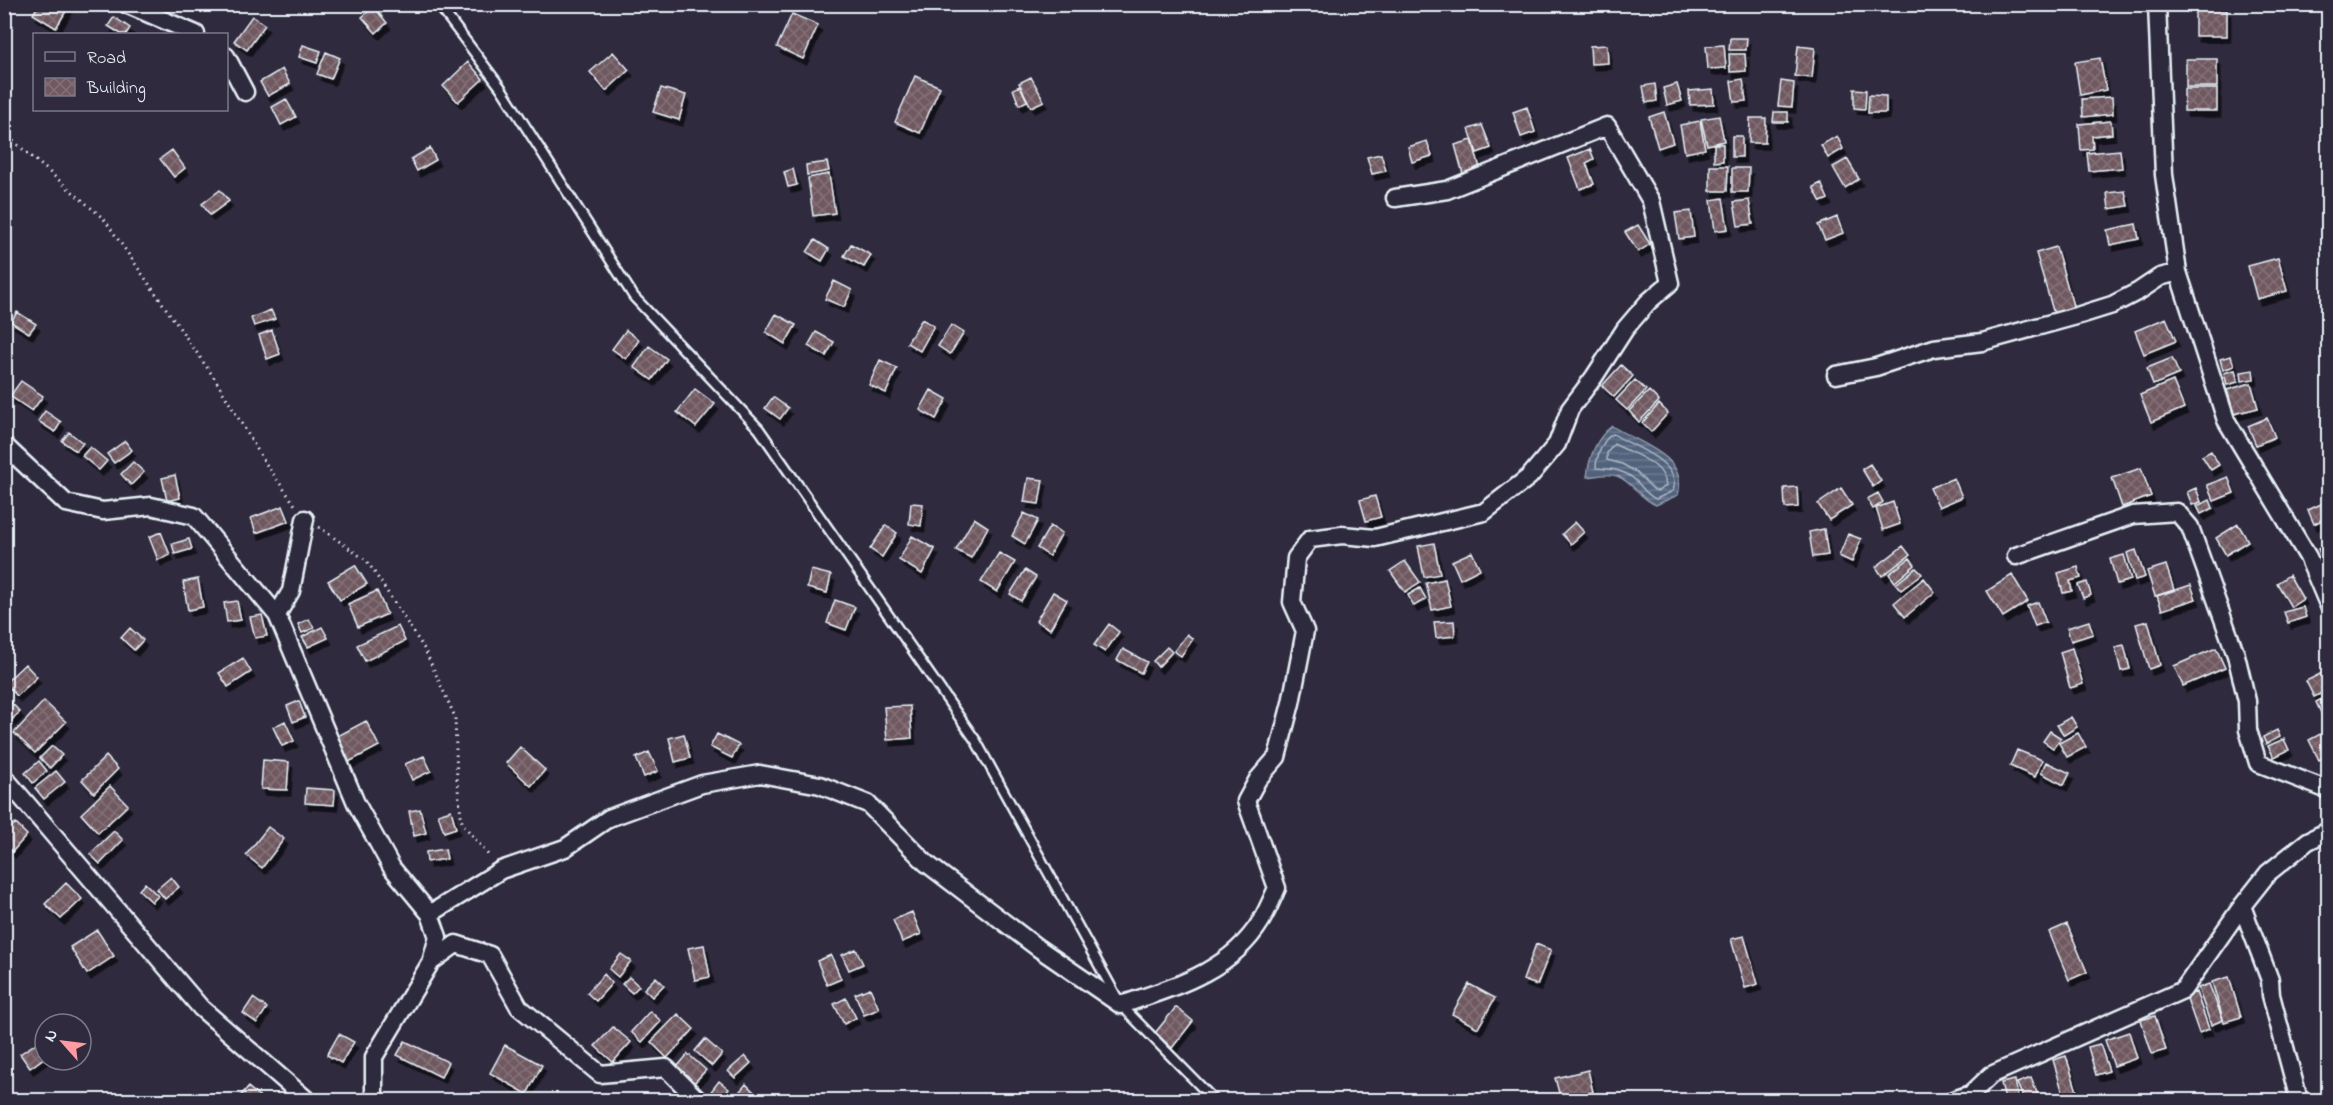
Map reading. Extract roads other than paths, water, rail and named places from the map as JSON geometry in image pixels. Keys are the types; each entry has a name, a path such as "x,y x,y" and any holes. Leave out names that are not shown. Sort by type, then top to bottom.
{"street":[{"path":"126,4 194,33"},
{"path":"2157,4 2164,175 2178,272 2226,420 2308,557 2328,604"},
{"path":"228,60 245,93"},
{"path":"430,914 501,870 565,848 609,818 702,784 760,774 820,785 868,804 926,863 1038,948 1121,1005 1193,981 1233,955 1260,923 1277,888 1246,801 1258,779 1278,757 1291,703 1305,631 1292,602 1296,558 1310,539 1342,535 1375,538 1484,512 1529,477 1557,444 1570,409 1625,329 1648,302 1670,283 1651,201 1607,126 1447,190 1395,198"},
{"path":"1836,375 1876,367 1934,348 1982,342 2080,315 2112,305 2160,277 2178,272"},
{"path":"4,445 66,503 103,511 152,506 194,516 277,615 356,803 392,868 430,914 438,937 431,962 374,1057 374,1101"},
{"path":"2016,556 2133,515 2177,512 2190,527 2236,655 2247,702 2248,730 2258,763 2328,790"},
{"path":"277,615 291,591 305,519"},
{"path":"4,777 201,1008 307,1101"},
{"path":"1953,1101 1971,1094 1991,1076 2183,990 2268,873 2308,841 2328,831"},
{"path":"2242,906 2270,980 2271,995 2299,1101"},
{"path":"431,962 456,944 490,955 519,1007 600,1074 666,1068 698,1101"}],"lane":[{"path":"438,4 501,88 634,297 759,429 976,741 1121,1005 1214,1101"}],"water":[{"path":"1612,426 1669,460 1676,470 1679,481 1678,495 1656,505 1617,476 1587,477 1594,449"}]}
